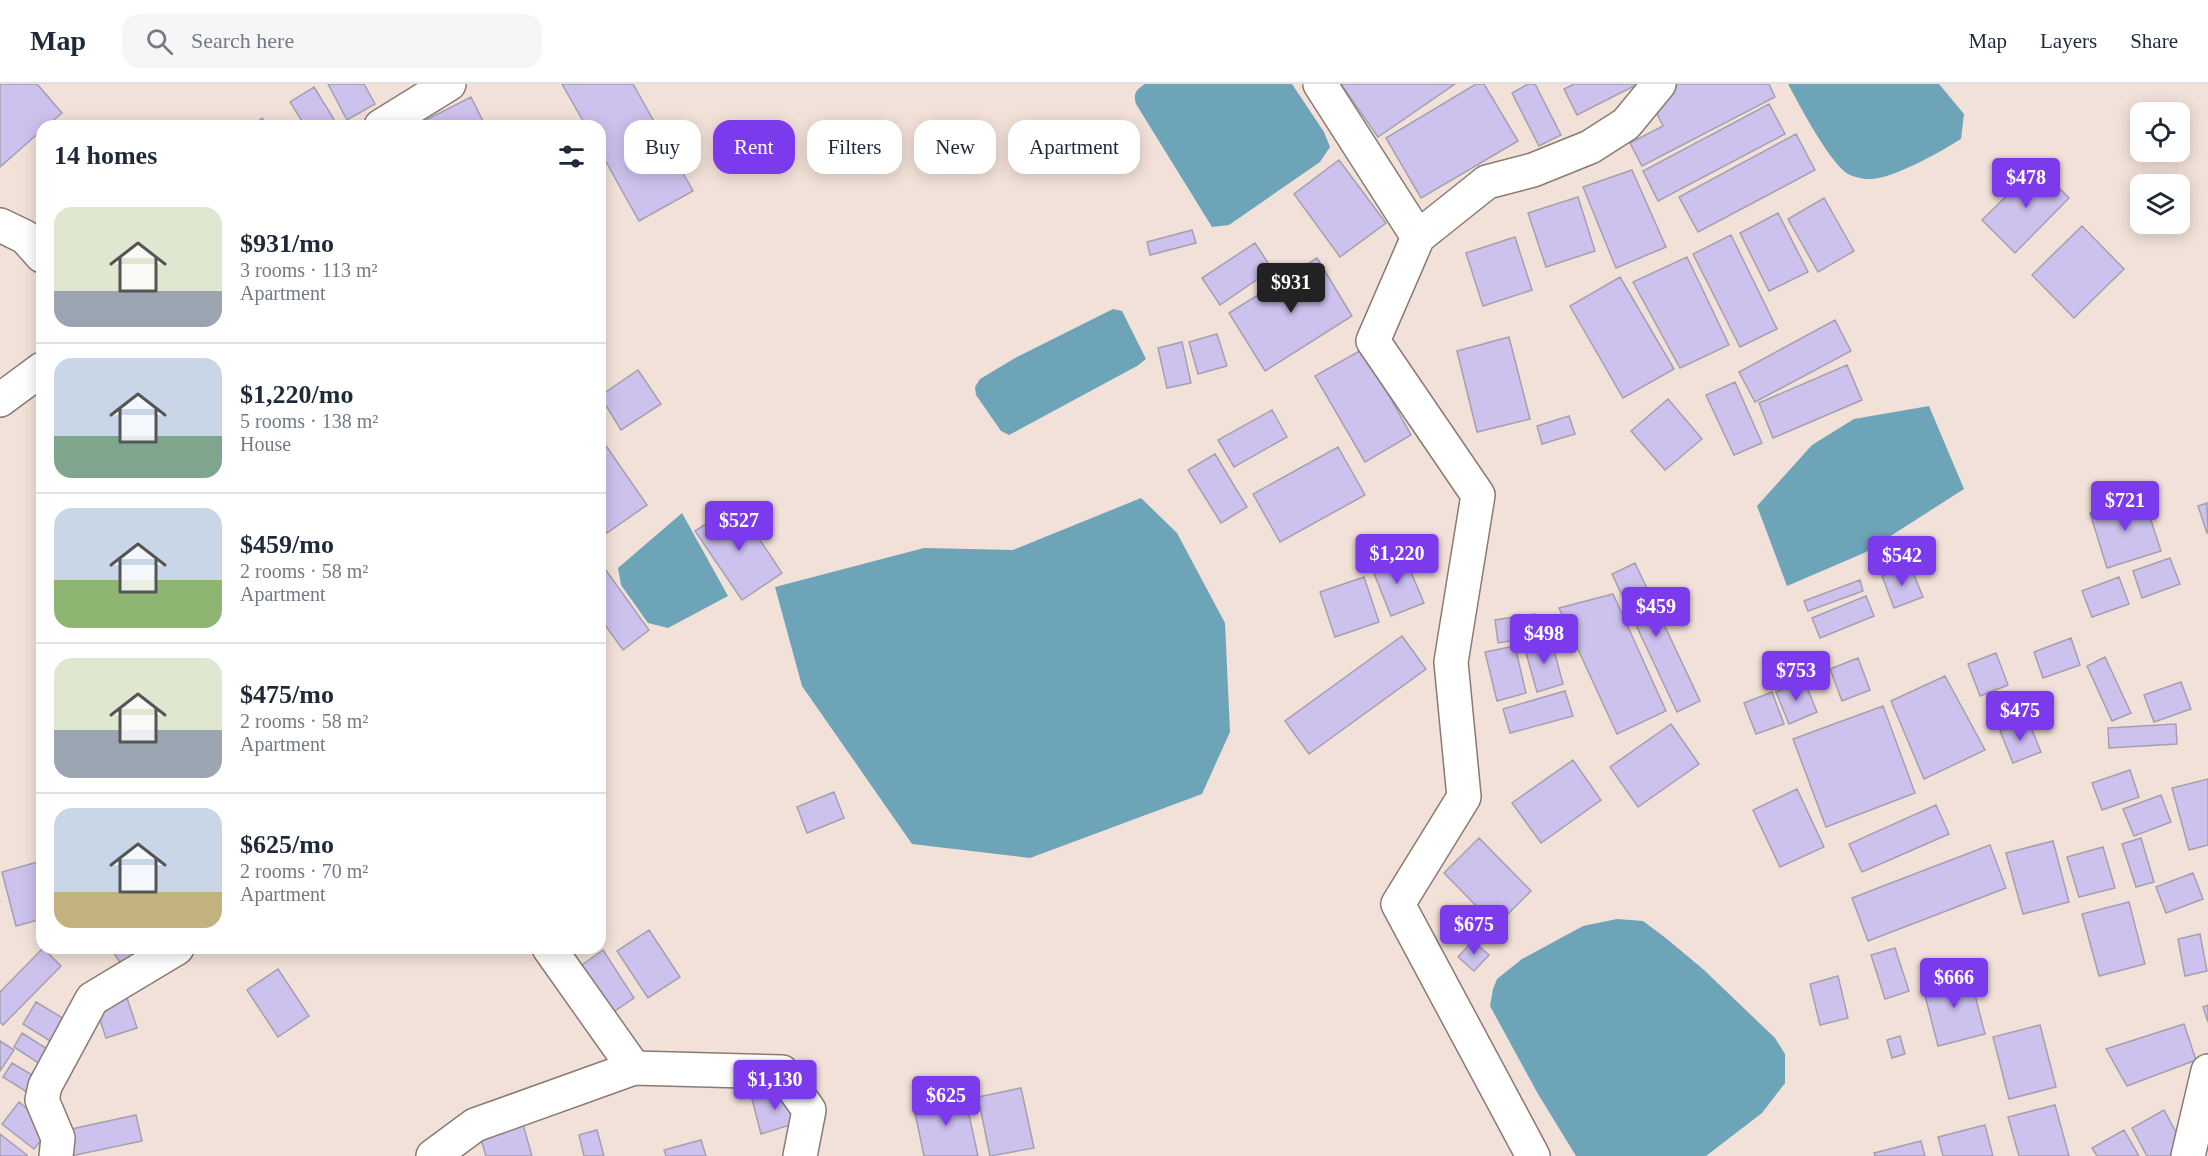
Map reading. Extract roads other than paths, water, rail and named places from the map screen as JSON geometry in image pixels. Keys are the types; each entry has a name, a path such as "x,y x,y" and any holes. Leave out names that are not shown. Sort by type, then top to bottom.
{"street":[{"path":"391,120 449,84"},
{"path":"1320,84 1418,237"},
{"path":"1533,1156 1398,904 1464,797 1450,662 1478,495 1373,341 1418,237 1487,182 1533,170 1590,147 1626,124 1659,84"},
{"path":"0,225 25,237 36,249"},
{"path":"0,399 36,373"},
{"path":"56,1156 58,1138 42,1100 45,1086 92,999 167,954"},
{"path":"553,954 634,1068"},
{"path":"433,1156 475,1125 634,1068 782,1072 810,1110 800,1156"},
{"path":"2188,1156 2208,1071"}],"water":[{"path":"1145,84 1292,84 1324,132 1330,147 1320,162 1229,225 1212,227 1136,104 1136,92"},
{"path":"1788,84 1939,84 1964,114 1961,139 1889,175 1868,179 1850,175 1825,148"},
{"path":"1113,309 1122,311 1146,359 1009,435 1001,431 976,395 975,387 980,379 1015,358"},
{"path":"1929,406 1964,489 1864,553 1787,586 1757,506 1812,445 1854,419"},
{"path":"1141,498 1177,533 1225,623 1230,732 1202,794 1030,858 912,844 802,686 775,587 924,548 1013,550"},
{"path":"682,513 728,596 668,628 648,623 621,585 618,568"},
{"path":"1617,919 1643,921 1667,939 1704,970 1775,1038 1785,1054 1785,1083 1762,1113 1706,1156 1576,1156 1538,1094 1490,1006 1497,979 1522,959 1583,926"}]}
